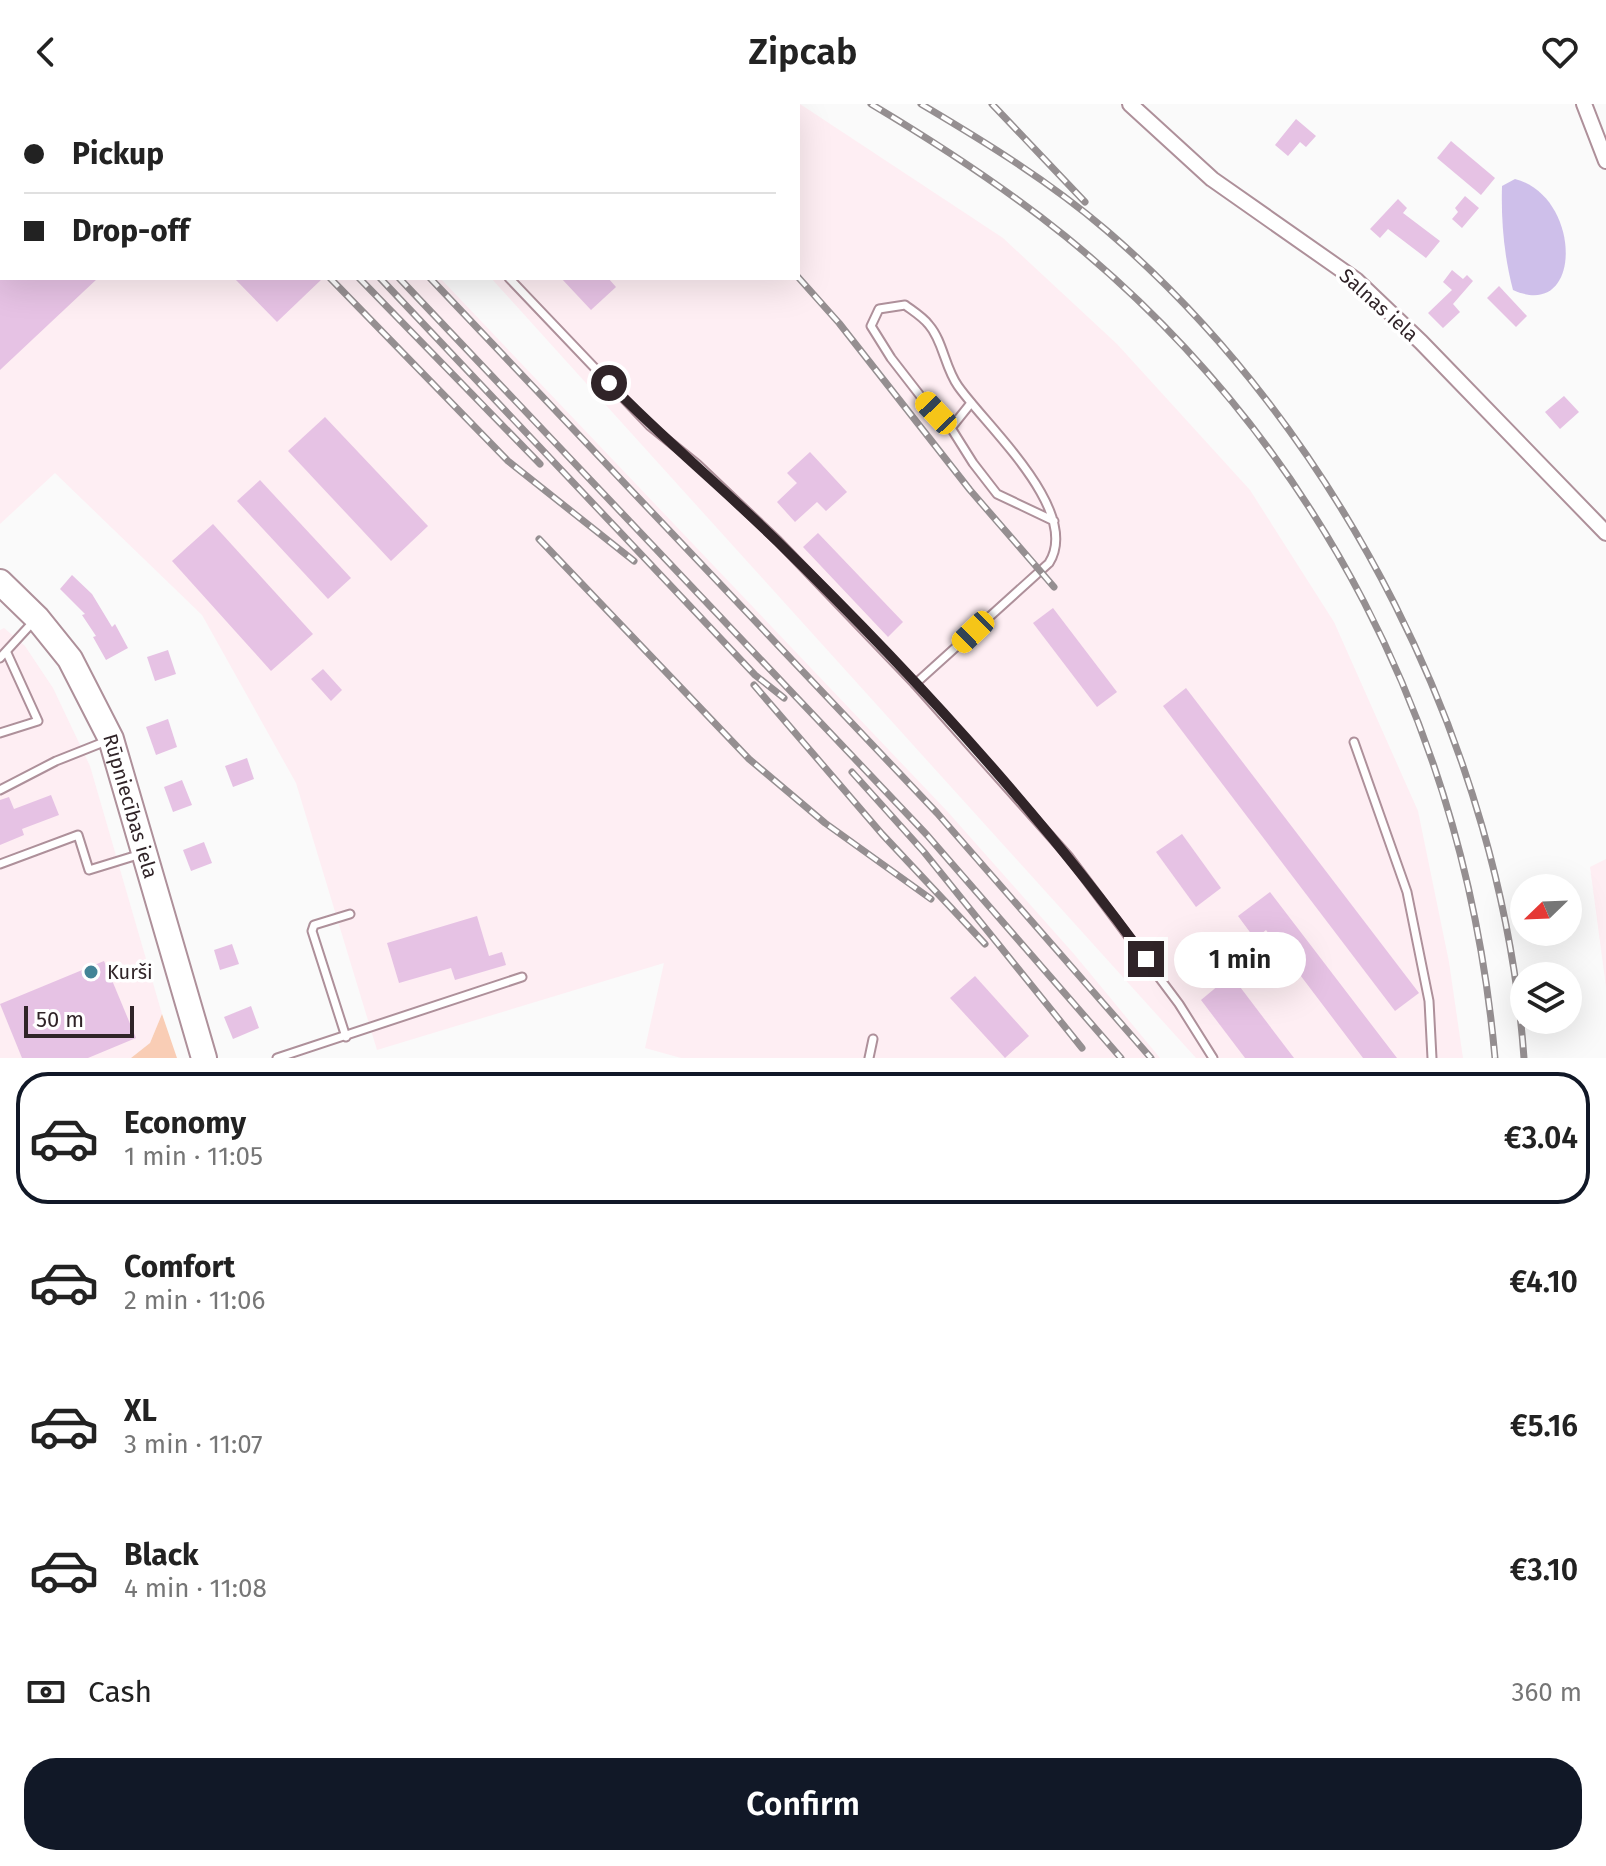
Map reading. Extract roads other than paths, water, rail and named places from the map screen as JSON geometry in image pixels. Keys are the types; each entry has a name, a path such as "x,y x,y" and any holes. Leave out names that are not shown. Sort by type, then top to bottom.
{"main road":[{"name":"Rūpniecības iela","path":"0,582 37,618 70,659 111,739 204,1058"}],"street":[{"name":"Salnas iela","path":"1130,104 1212,179 1356,280 1413,334 1606,533"},
{"path":"1584,104 1601,134 1606,161"}],"lane":[{"path":"511,280 650,426 697,464 778,541 915,684 1069,857 1179,1004 1213,1058"},
{"path":"915,684 1049,563 1054,555 1054,521 1042,495 1017,458 955,383 930,325 905,305 879,309 871,326 891,358 922,398 951,428 997,494 1054,521"},
{"path":"951,428 971,403"},
{"path":"0,733 38,721 4,656 37,618"},
{"path":"0,790 56,761 111,739"},
{"path":"1354,742 1407,892 1429,1001 1432,1058"},
{"path":"0,864 78,835 89,870 143,853"},
{"path":"346,1037 312,931 314,925 350,914"},
{"path":"277,1058 522,977"},
{"path":"869,1058 873,1039"}],"railway":[{"path":"871,104 970,167 1042,218 1155,317 1235,406 1305,501 1364,603 1413,710 1451,822 1479,938 1495,1058"},
{"path":"921,104 993,148 1084,212 1190,310 1267,401 1335,499 1394,604 1444,714 1482,827 1509,942 1524,1058"},
{"path":"992,104 1085,202"},
{"path":"800,279 839,323 970,490 1054,587"},
{"path":"332,280 508,461 634,561"},
{"path":"361,280 540,464"},
{"path":"382,280 755,675 784,698"},
{"path":"401,280 927,835 1121,1058"},
{"path":"432,280 937,813 1151,1058"},
{"path":"539,539 749,759 825,823 931,899"},
{"path":"754,685 882,834 985,944"},
{"path":"852,772 924,852 1082,1048"}],"place":[{"name":"Kurši","path":"91,972"}]}
